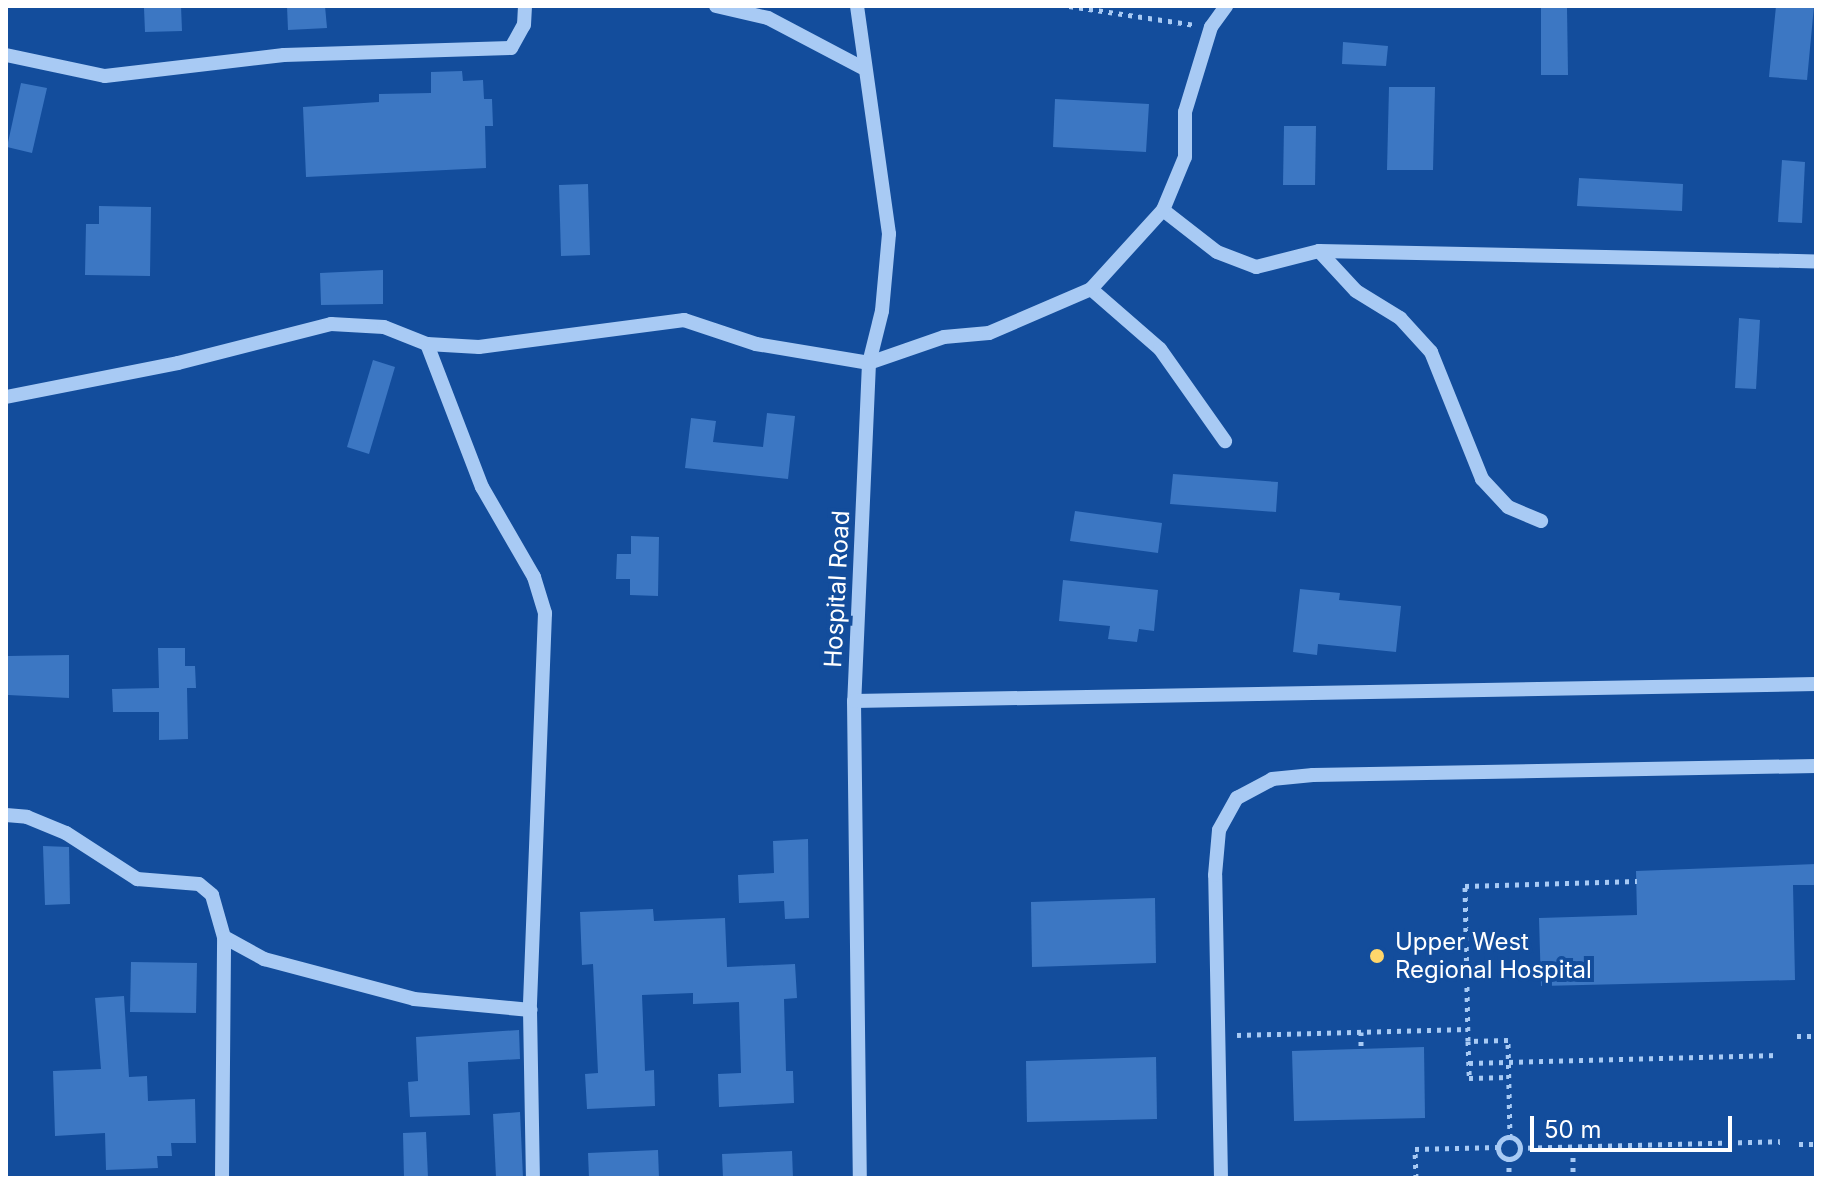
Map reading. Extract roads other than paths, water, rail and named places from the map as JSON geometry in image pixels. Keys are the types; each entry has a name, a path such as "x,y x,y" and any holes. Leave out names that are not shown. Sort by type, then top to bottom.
{"street":[{"path":"6,55 105,76 284,55 511,48 524,25 525,6"},
{"path":"716,6 768,18 863,68"},
{"name":"Hospital Road","path":"857,6 863,68 889,234 882,311 869,363 854,701 860,1178"},
{"path":"6,397 178,363 331,324 384,327 427,344 479,347 684,320 756,344 869,363 944,337 989,333 1091,289 1163,210 1185,157 1185,112 1211,27 1226,6"},
{"path":"1163,210 1217,252 1256,267 1319,251 1816,261"},
{"path":"1319,251 1356,291 1400,318 1431,352 1482,479 1508,507 1541,521"},
{"path":"1091,289 1160,349 1225,441"},
{"path":"427,344 482,487 534,577 545,613 530,1010 533,1178"},
{"path":"854,701 1816,684"},
{"path":"1221,1178 1219,830 1237,798 1272,779 1816,766"},
{"path":"6,815 27,817 66,833 137,879 199,884 212,895 224,937 222,1178"},
{"path":"224,937 264,959 414,999 530,1010"}],"place":[{"name":"Upper West Regional Hospital","path":"1377,956"}]}
